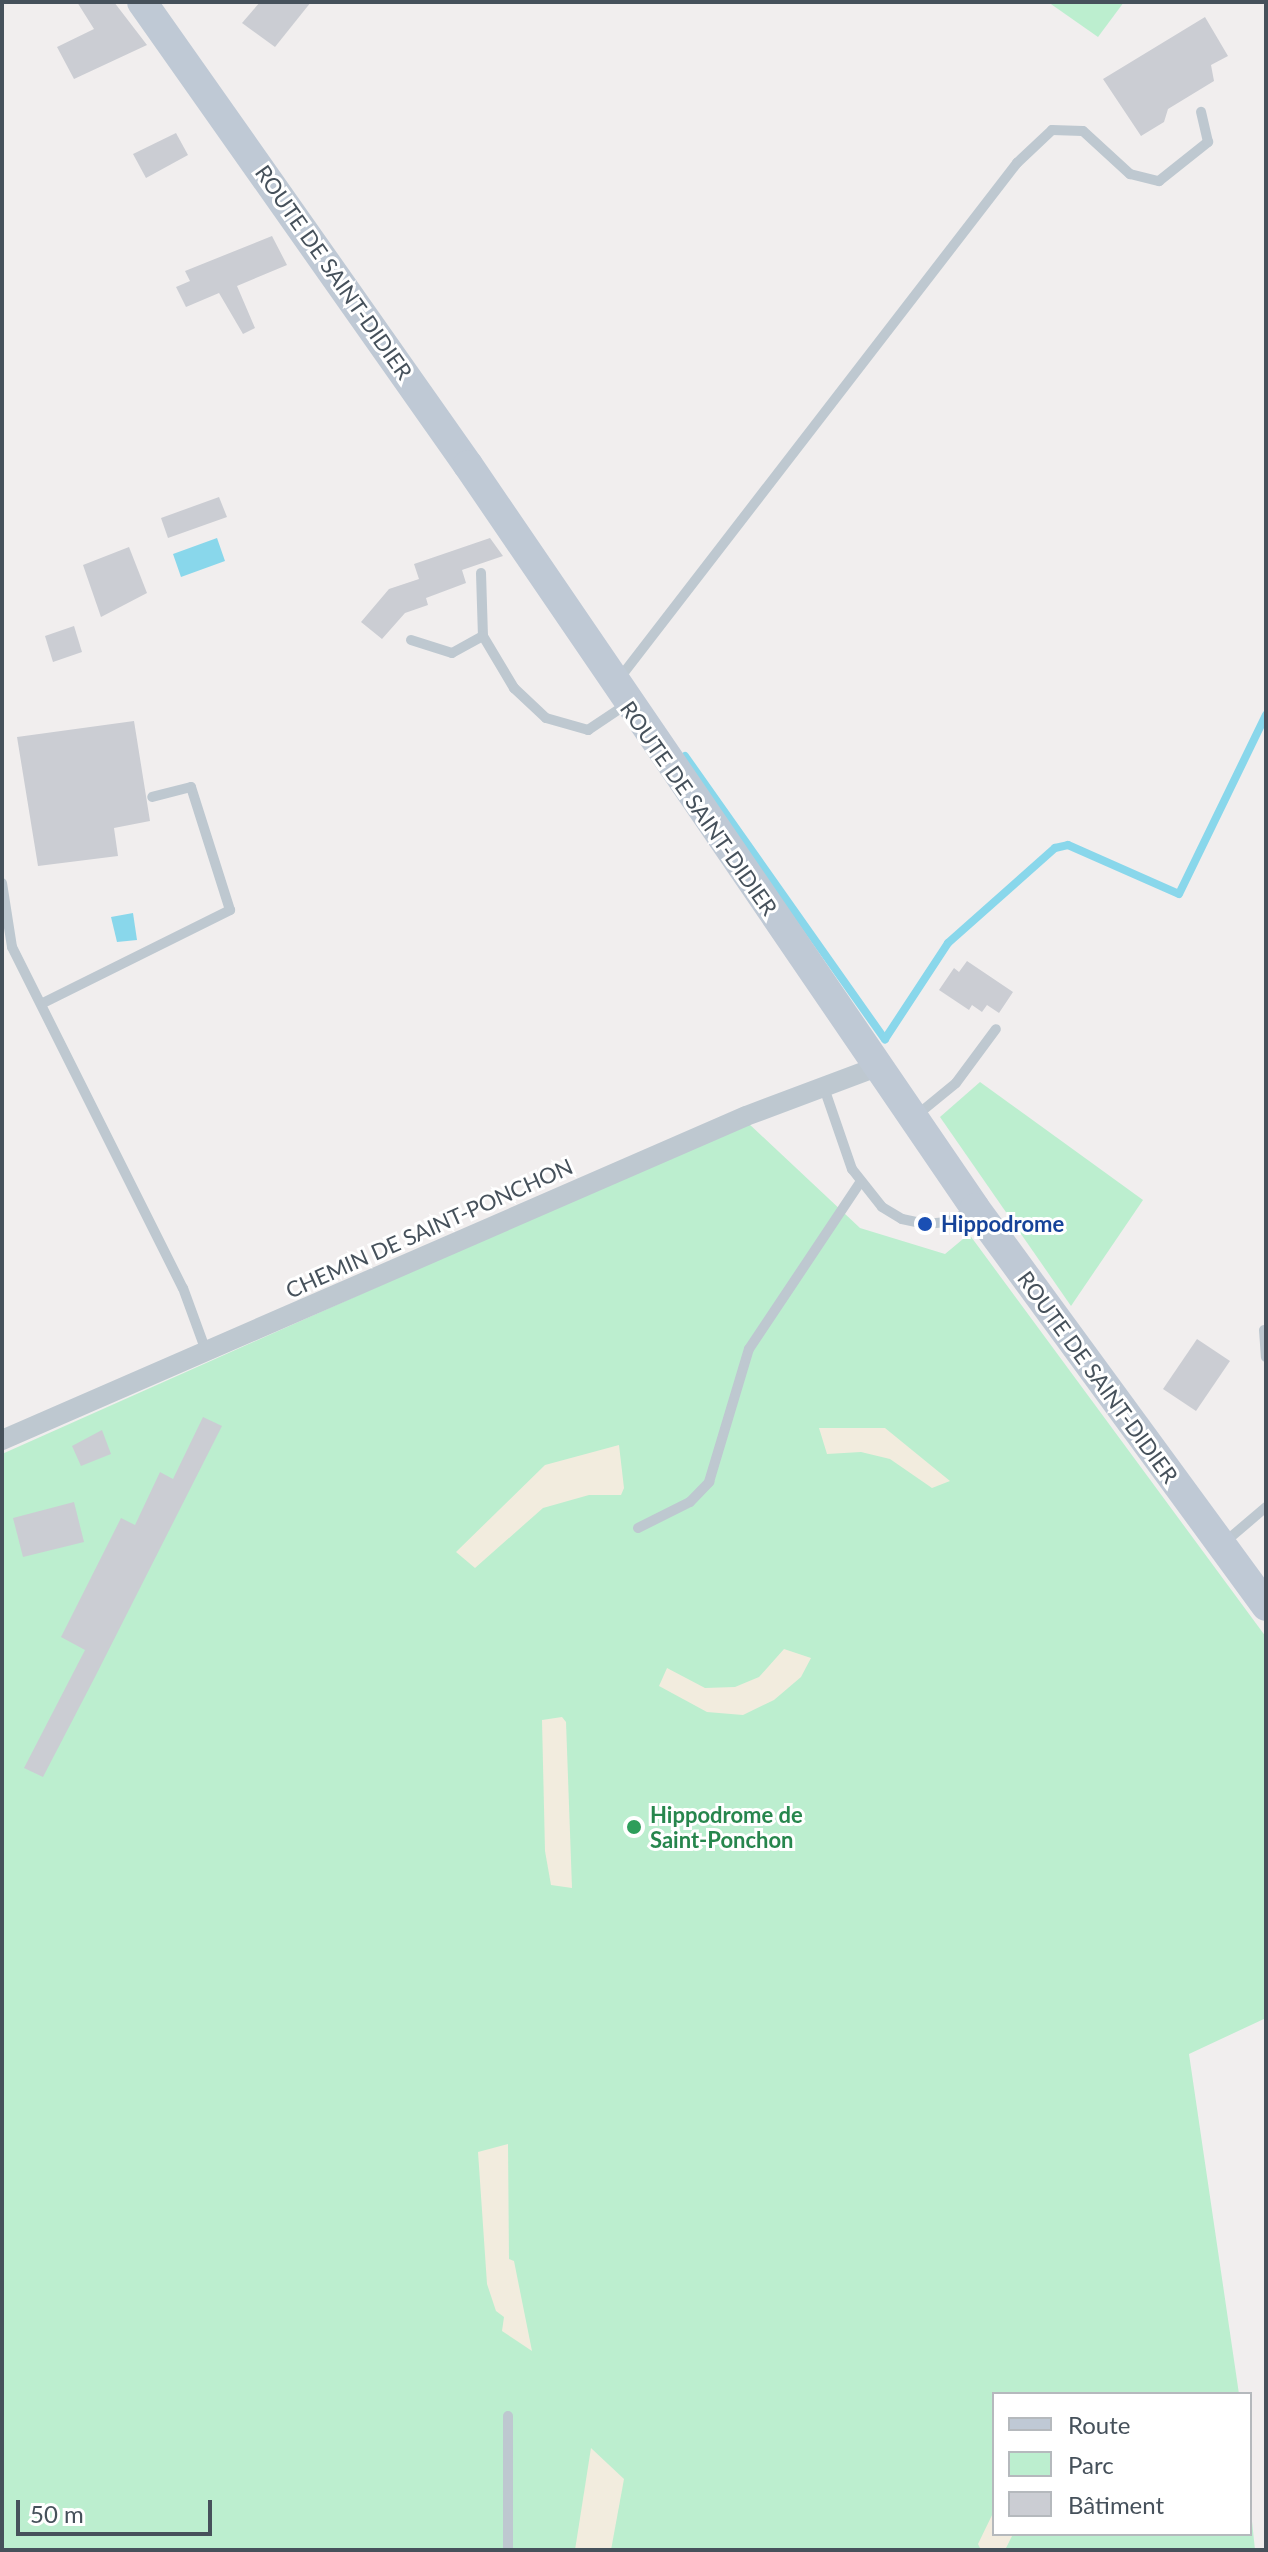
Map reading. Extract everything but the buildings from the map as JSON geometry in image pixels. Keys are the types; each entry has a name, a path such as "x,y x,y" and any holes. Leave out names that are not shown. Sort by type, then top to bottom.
{"main road":[{"name":"ROUTE DE SAINT-DIDIER","path":"142,2 424,401 621,695 975,1208 1266,1606"}],"street":[{"name":"CHEMIN DE SAINT-PONCHON","path":"2,1440 823,1085 879,1066"}],"lane":[{"path":"481,573 483,636 514,688 546,718 588,730 621,695 1017,163 1052,130 1083,131 1130,174 1159,181 1208,142 1201,112"},
{"path":"411,640 452,653 483,636"},
{"path":"43,1003 230,910 191,787 152,797"},
{"path":"2,883 12,947 43,1003 183,1288 206,1351"},
{"path":"914,1118 956,1083 996,1029"},
{"path":"823,1085 859,1184 882,1207 913,1222 947,1222 975,1208"},
{"path":"638,1528 690,1502 709,1482 749,1349 859,1184"},
{"path":"1264,1330 1266,1357"},
{"path":"1221,1546 1266,1507"},
{"path":"508,2416 508,2550"}],"green space":[{"path":"1048,2 1124,2 1098,37"},
{"path":"980,1082 1143,1200 1071,1306 940,1117"},
{"name":"Hippodrome de Saint-Ponchon","path":"747,1122 860,1228 945,1254 969,1234 1266,1637 1266,2018 1189,2054 1239,2392 992,2392 992,2536 1252,2536 1252,2521 1255,2550 2,2550 2,1454"}],"sand":[{"path":"819,1428 885,1428 950,1481 932,1488 890,1459 861,1452 827,1454"},
{"path":"619,1445 624,1488 621,1495 589,1495 543,1508 475,1568 456,1552 545,1465"},
{"path":"784,1649 811,1658 801,1677 774,1700 743,1715 707,1712 659,1686 667,1668 705,1688 735,1687 759,1677"},
{"path":"562,1717 566,1722 572,1888 551,1885 545,1851 542,1720"},
{"path":"508,2144 509,2259 514,2261 532,2351 502,2331 504,2317 496,2311 487,2284 478,2152"},
{"path":"591,2448 624,2479 611,2550 575,2550"},
{"path":"992,2515 992,2536 1012,2536 1005,2550 981,2550 978,2544"}],"water":[{"path":"217,538 225,561 181,577 173,554"},
{"path":"133,913 137,940 117,942 111,917"}],"waterway":[{"path":"685,756 885,1039 948,943 1055,848 1068,845 1179,894 1266,715"}],"place":[{"name":"Hippodrome","path":"925,1224"},
{"name":"Hippodrome de Saint-Ponchon","path":"634,1827"}]}
